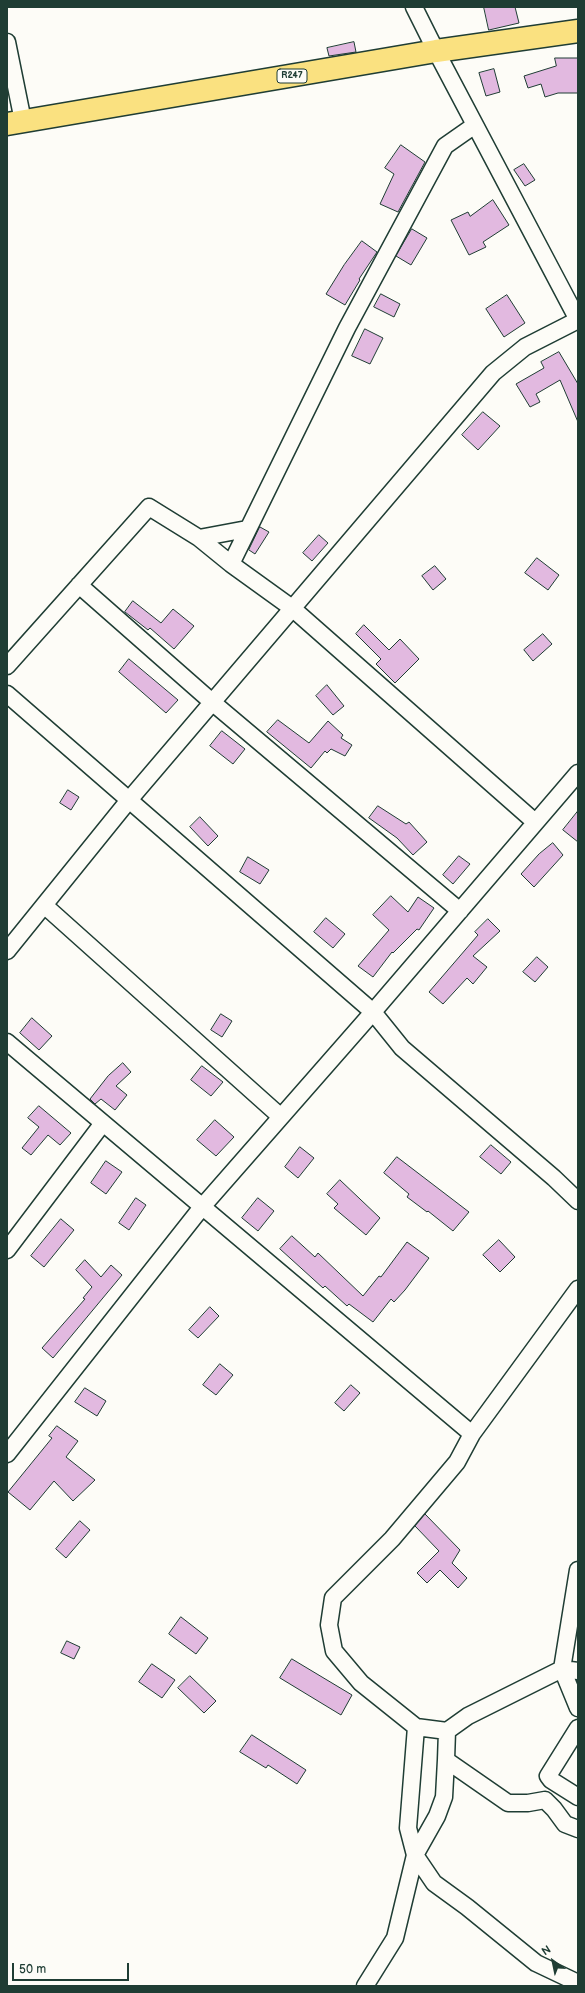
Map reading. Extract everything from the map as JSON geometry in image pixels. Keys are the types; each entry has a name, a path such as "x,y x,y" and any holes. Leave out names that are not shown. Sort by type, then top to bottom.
{"main road":[{"name":"R247","path":"15,123 436,51 578,31"}],"street":[{"path":"7,951 129,800 493,373 525,347 578,320 414,7"},
{"path":"7,42 15,123"},
{"path":"231,564 246,529 347,328 446,146 475,125"},
{"path":"7,666 148,507 198,538 292,608 535,822"},
{"path":"198,538 246,529"},
{"path":"79,585 212,702 460,911"},
{"path":"7,694 373,1012 402,1048 554,1178 578,1201"},
{"path":"7,1454 202,1207 373,1012 578,773"},
{"path":"44,905 282,1116"},
{"path":"7,1042 472,1434"},
{"path":"7,1250 103,1123"},
{"path":"578,1289 472,1434 457,1462 392,1539 333,1598 329,1625 334,1651 360,1683 416,1727 447,1731 468,1716 562,1668 578,1671"},
{"path":"578,1570 562,1668 578,1708"},
{"path":"416,1727 408,1828 415,1855 434,1883 468,1907 536,1963 578,1983"},
{"path":"578,1728 548,1776 551,1780 578,1797"},
{"path":"365,1986 395,1938 415,1855 437,1816 444,1797 447,1731"},
{"path":"446,1760 508,1803 528,1803 545,1800 565,1824 578,1830"}],"building":[{"path":"484,7 515,7 519,23 489,30"},
{"path":"354,42 356,52 329,56 327,48"},
{"path":"555,58 578,58 578,93 558,93 545,97 541,84 528,88 524,76 556,66"},
{"path":"494,69 500,92 486,96 479,73"},
{"path":"401,145 425,162 398,212 380,204 394,174 385,168"},
{"path":"524,164 535,180 525,186 514,170"},
{"path":"493,200 509,225 483,242 486,247 469,255 451,220 468,212 470,216"},
{"path":"412,229 427,238 411,265 396,256"},
{"path":"362,241 377,252 359,279 360,280 345,305 326,294 344,265"},
{"path":"381,294 400,304 394,317 374,307"},
{"path":"507,295 525,323 504,337 486,309"},
{"path":"365,329 383,338 370,364 352,356"},
{"path":"559,352 578,384 578,422 560,380 536,394 540,402 530,407 516,384 544,368 541,362"},
{"path":"483,412 500,426 478,450 462,435"},
{"path":"260,527 269,532 255,554 249,550"},
{"path":"319,535 328,543 312,561 303,553"},
{"path":"537,558 559,575 548,590 525,573"},
{"path":"435,566 446,579 433,590 422,576"},
{"path":"133,601 161,623 173,609 194,626 174,649 150,628 148,630 125,612"},
{"path":"364,625 389,650 400,639 419,659 395,683 376,664 381,659 356,634"},
{"path":"543,634 552,644 533,661 524,650"},
{"path":"129,659 178,700 166,713 119,672"},
{"path":"327,685 344,706 333,715 316,696"},
{"path":"278,720 309,743 328,721 343,735 341,738 352,745 345,756 331,749 327,753 325,751 311,768 267,732"},
{"path":"222,731 245,749 233,764 210,746"},
{"path":"68,790 79,797 71,810 60,803"},
{"path":"378,806 406,824 409,822 427,842 413,855 397,838 369,818"},
{"path":"578,811 578,842 563,830"},
{"path":"200,817 218,836 208,846 190,827"},
{"path":"553,843 563,855 534,887 521,874 539,854"},
{"path":"459,856 470,864 453,884 443,875"},
{"path":"248,857 269,870 260,884 240,872"},
{"path":"391,896 408,912 418,897 434,908 419,930 417,929 393,953 392,952 373,977 358,966 389,930 373,915"},
{"path":"326,918 345,934 333,948 314,932"},
{"path":"488,919 500,931 473,956 487,967 473,984 467,978 443,1004 429,992 478,935 475,932"},
{"path":"537,957 548,967 535,982 523,972"},
{"path":"221,1014 232,1021 222,1037 211,1030"},
{"path":"32,1018 52,1036 39,1050 20,1033"},
{"path":"123,1063 131,1072 116,1086 127,1095 115,1110 101,1099 95,1104 90,1099 108,1076"},
{"path":"202,1066 223,1082 211,1096 191,1080"},
{"path":"39,1106 71,1133 60,1145 48,1135 31,1155 22,1148 39,1127 28,1118"},
{"path":"215,1120 234,1137 216,1156 197,1140"},
{"path":"491,1145 511,1162 501,1174 480,1157"},
{"path":"300,1147 314,1158 298,1178 285,1167"},
{"path":"397,1157 469,1212 453,1231 428,1211 427,1212 407,1197 409,1194 384,1173"},
{"path":"106,1161 122,1172 106,1194 91,1183"},
{"path":"340,1180 380,1218 366,1235 334,1208 338,1204 327,1194"},
{"path":"136,1198 146,1205 129,1230 119,1223"},
{"path":"258,1198 274,1211 258,1231 242,1218"},
{"path":"61,1219 74,1230 44,1267 31,1256"},
{"path":"292,1236 315,1257 318,1253 363,1296 379,1276 381,1277 407,1242 429,1258 405,1290 394,1302 391,1299 373,1322 349,1304 347,1306 325,1286 323,1288 280,1249"},
{"path":"499,1240 515,1257 500,1272 483,1255"},
{"path":"85,1260 101,1277 111,1265 122,1275 53,1358 42,1348 85,1299 83,1298 92,1287 76,1270"},
{"path":"210,1307 219,1316 198,1338 189,1330"},
{"path":"220,1364 233,1375 216,1395 203,1385"},
{"path":"351,1385 360,1393 344,1411 335,1403"},
{"path":"85,1388 106,1401 97,1416 75,1402"},
{"path":"57,1426 78,1441 66,1457 95,1480 73,1501 54,1481 30,1510 8,1492 52,1438 49,1436"},
{"path":"425,1514 460,1550 452,1563 467,1578 458,1588 440,1570 427,1583 417,1573 439,1551 415,1526"},
{"path":"80,1521 90,1530 66,1558 56,1549"},
{"path":"181,1617 208,1638 196,1654 169,1634"},
{"path":"67,1641 80,1647 74,1659 61,1653"},
{"path":"292,1659 352,1695 341,1715 280,1678"},
{"path":"152,1664 175,1680 162,1698 139,1682"},
{"path":"190,1676 216,1701 204,1713 178,1688"},
{"path":"252,1735 306,1770 297,1784 268,1765 266,1768 240,1752"}]}
